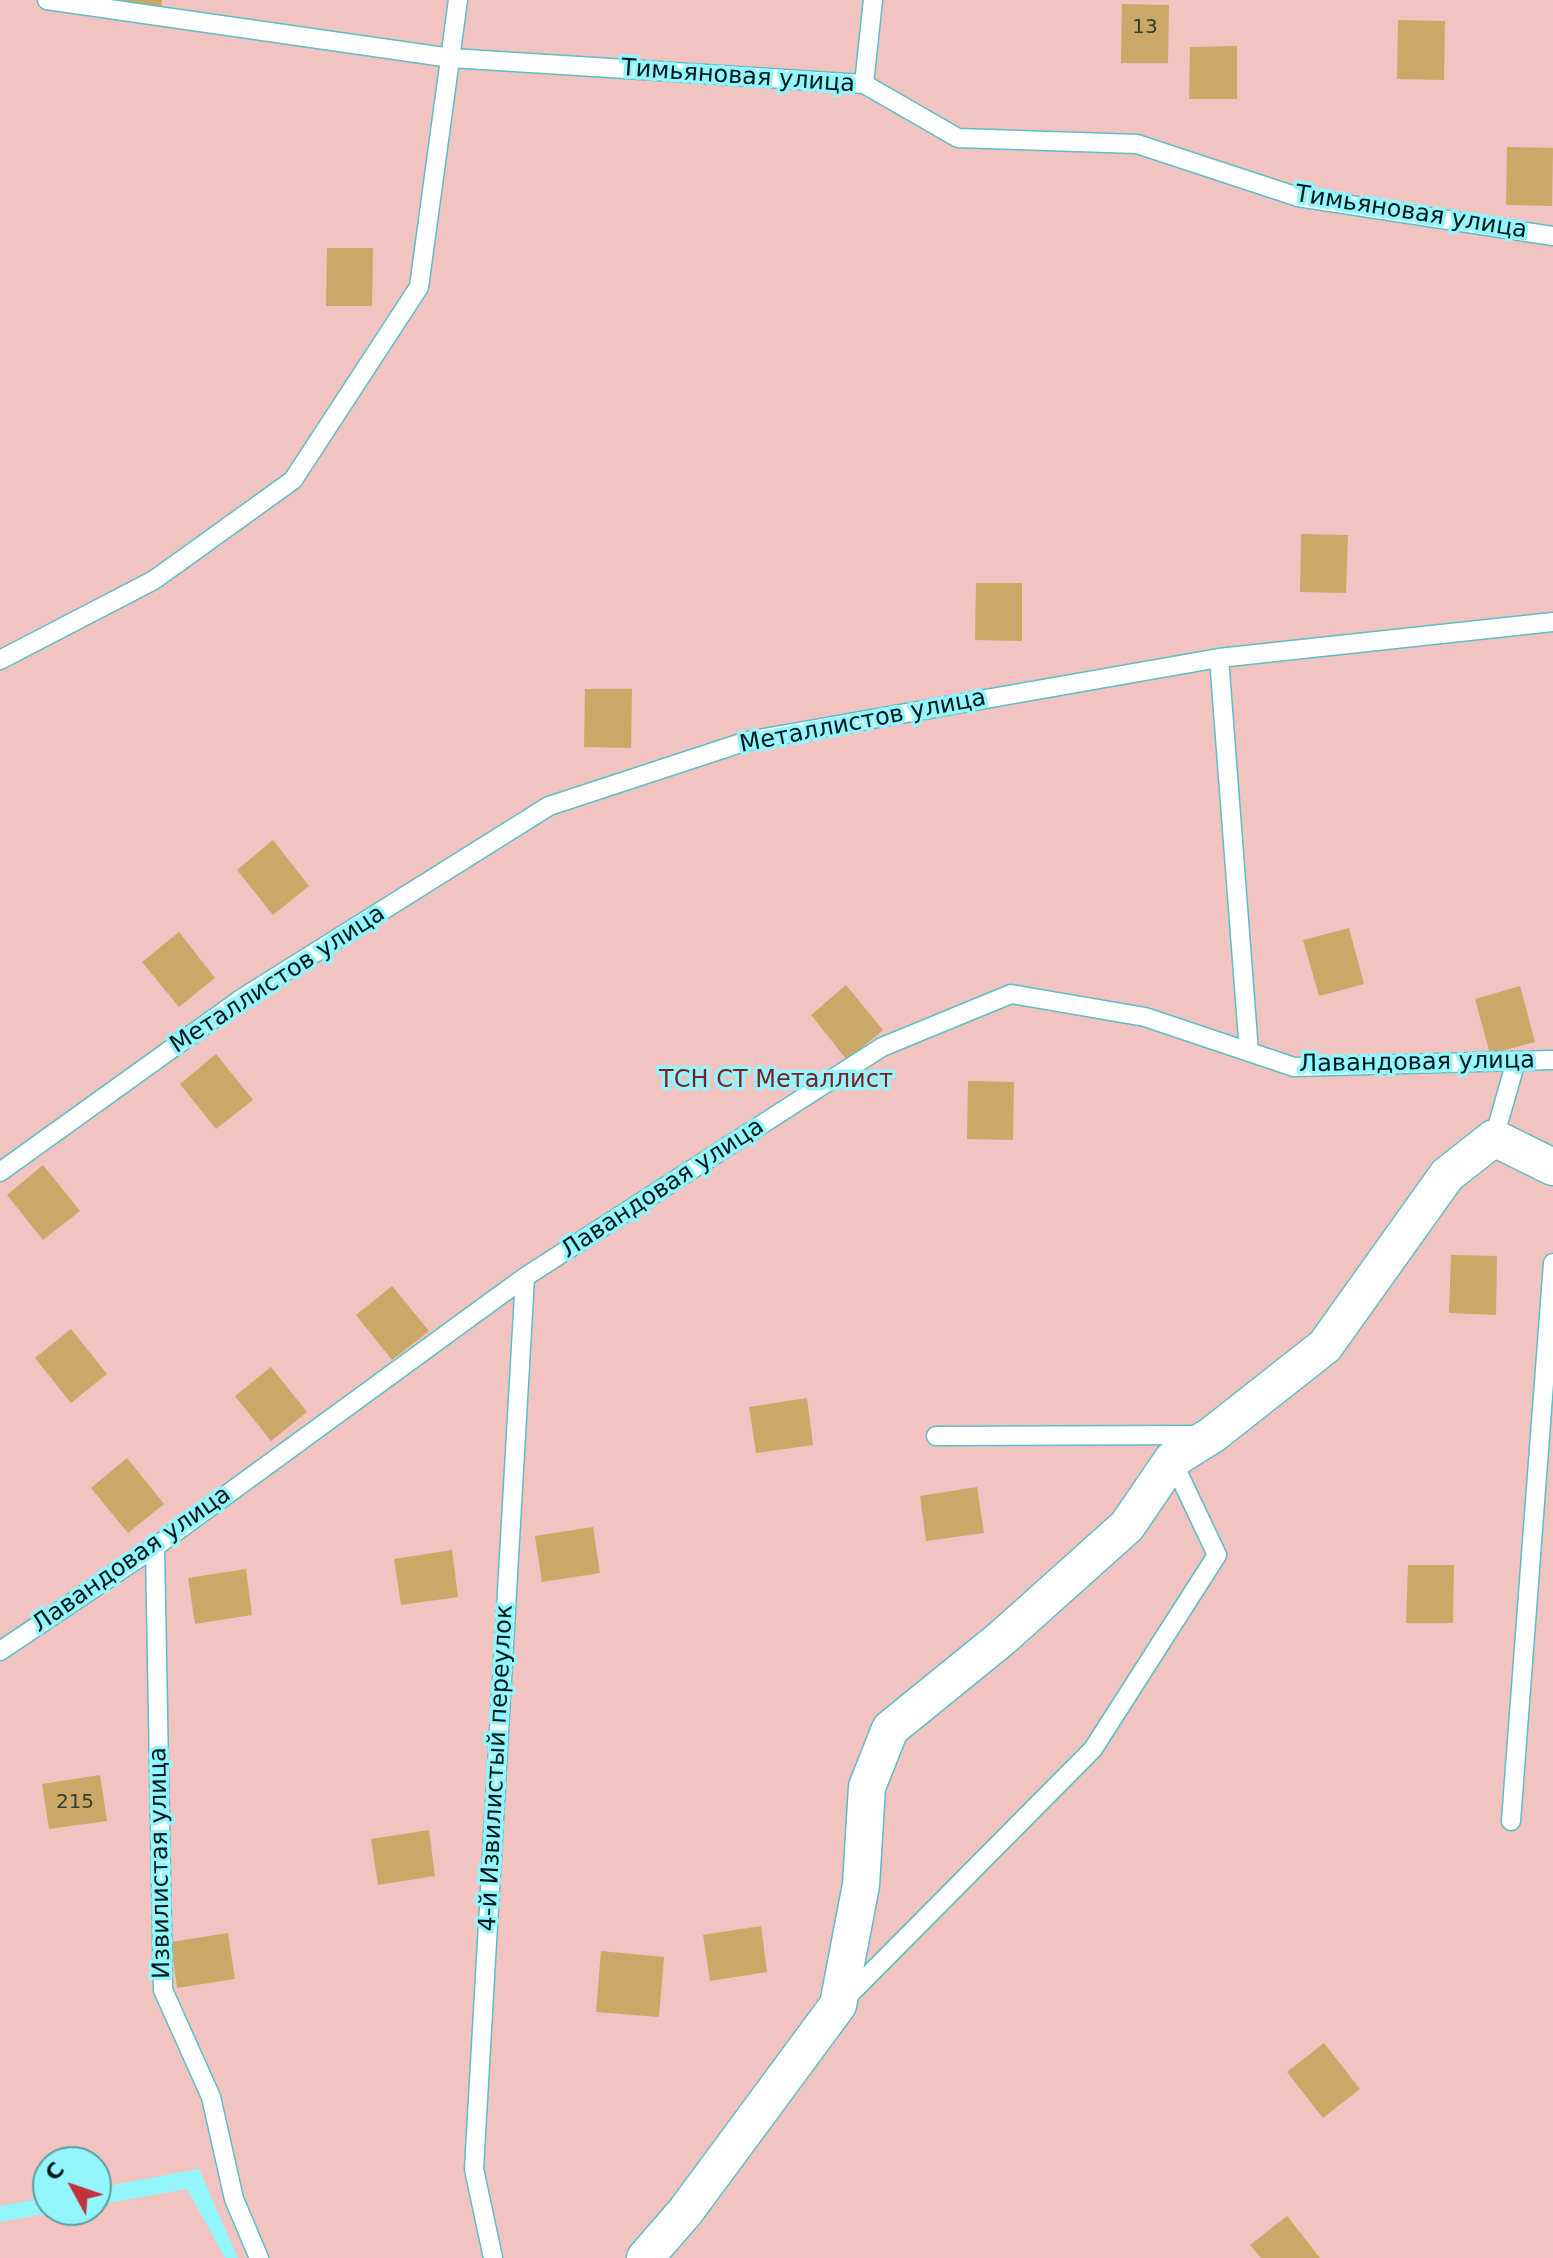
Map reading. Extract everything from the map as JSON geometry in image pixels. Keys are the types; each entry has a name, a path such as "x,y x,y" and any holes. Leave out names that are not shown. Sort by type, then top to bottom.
{"street":[{"path":"645,2258 685,2212 838,2005 861,1885 867,1787 890,1729 1002,1638 1127,1526 1172,1460 1212,1435 1325,1346 1447,1175 1494,1138 1553,1167"}],"lane":[{"name":"Тимьяновая улица","path":"47,0 451,58 864,84 958,138 1137,144 1298,197 1553,236"},
{"path":"0,660 154,580 293,480 419,287 458,0"},
{"path":"864,84 873,0"},
{"name":"Металлистов улица","path":"0,1172 241,999 549,806 747,741 1219,658 1553,622"},
{"path":"1219,658 1249,1052"},
{"name":"Лавандовая улица","path":"0,1651 155,1547 525,1277 882,1047 1011,994 1145,1017 1294,1067 1553,1060"},
{"path":"1494,1138 1516,1061"},
{"path":"1511,1821 1553,1263"},
{"name":"4-й Извилистый переулок","path":"493,2258 474,2169 525,1277"},
{"path":"936,1436 1212,1435"},
{"path":"838,2005 1093,1749 1217,1555 1172,1460"},
{"name":"Извилистая улица","path":"155,1547 163,1990 211,2097 234,2199 259,2258"}],"green space":[{"name":"ТСН СТ Металлист","path":"0,0 1553,0 1553,2258 238,2258 199,2169 112,2185 112,2146 32,2146 32,2200 0,2206"},
{"path":"187,2189 225,2258 0,2258 0,2222 32,2216 32,2226 112,2226 112,2202"}],"building":[{"path":"115,0 162,0 161,22 115,21"},
{"path":"1122,4 1169,5 1168,63 1121,63"},
{"path":"1398,20 1445,21 1444,80 1397,79"},
{"path":"1237,46 1237,99 1189,99 1190,47"},
{"path":"1507,147 1553,148 1552,206 1506,205"},
{"path":"327,248 373,248 372,306 326,306"},
{"path":"1301,534 1348,535 1346,593 1300,592"},
{"path":"976,583 1022,583 1022,641 975,640"},
{"path":"585,689 632,689 631,748 584,747"},
{"path":"273,840 309,886 273,915 237,870"},
{"path":"1349,928 1364,984 1319,996 1303,940"},
{"path":"179,932 215,978 179,1007 142,962"},
{"path":"846,985 883,1030 847,1060 811,1015"},
{"path":"1520,986 1535,1042 1490,1054 1475,999"},
{"path":"216,1054 253,1100 216,1129 180,1084"},
{"path":"968,1081 1014,1082 1013,1140 967,1139"},
{"path":"43,1165 80,1211 43,1240 7,1195"},
{"path":"1451,1255 1497,1256 1496,1315 1449,1313"},
{"path":"392,1286 429,1331 392,1360 356,1315"},
{"path":"71,1329 107,1374 71,1403 35,1358"},
{"path":"271,1367 307,1412 271,1441 235,1396"},
{"path":"807,1398 813,1445 756,1453 749,1407"},
{"path":"127,1458 164,1504 128,1533 91,1488"},
{"path":"977,1487 984,1533 926,1541 920,1496"},
{"path":"593,1527 600,1573 542,1582 535,1536"},
{"path":"452,1550 458,1597 401,1605 394,1559"},
{"path":"1408,1565 1454,1565 1453,1623 1406,1623"},
{"path":"246,1569 252,1615 195,1624 188,1578"},
{"path":"100,1775 107,1821 49,1829 42,1784"},
{"path":"429,1830 435,1876 378,1885 371,1839"},
{"path":"761,1926 767,1972 710,1981 703,1935"},
{"path":"228,1933 235,1979 177,1988 171,1942"},
{"path":"601,1951 664,1957 659,2017 596,2012"},
{"path":"1324,2043 1360,2089 1323,2118 1287,2072"},
{"path":"1287,2216 1320,2258 1261,2258 1250,2245"}]}
